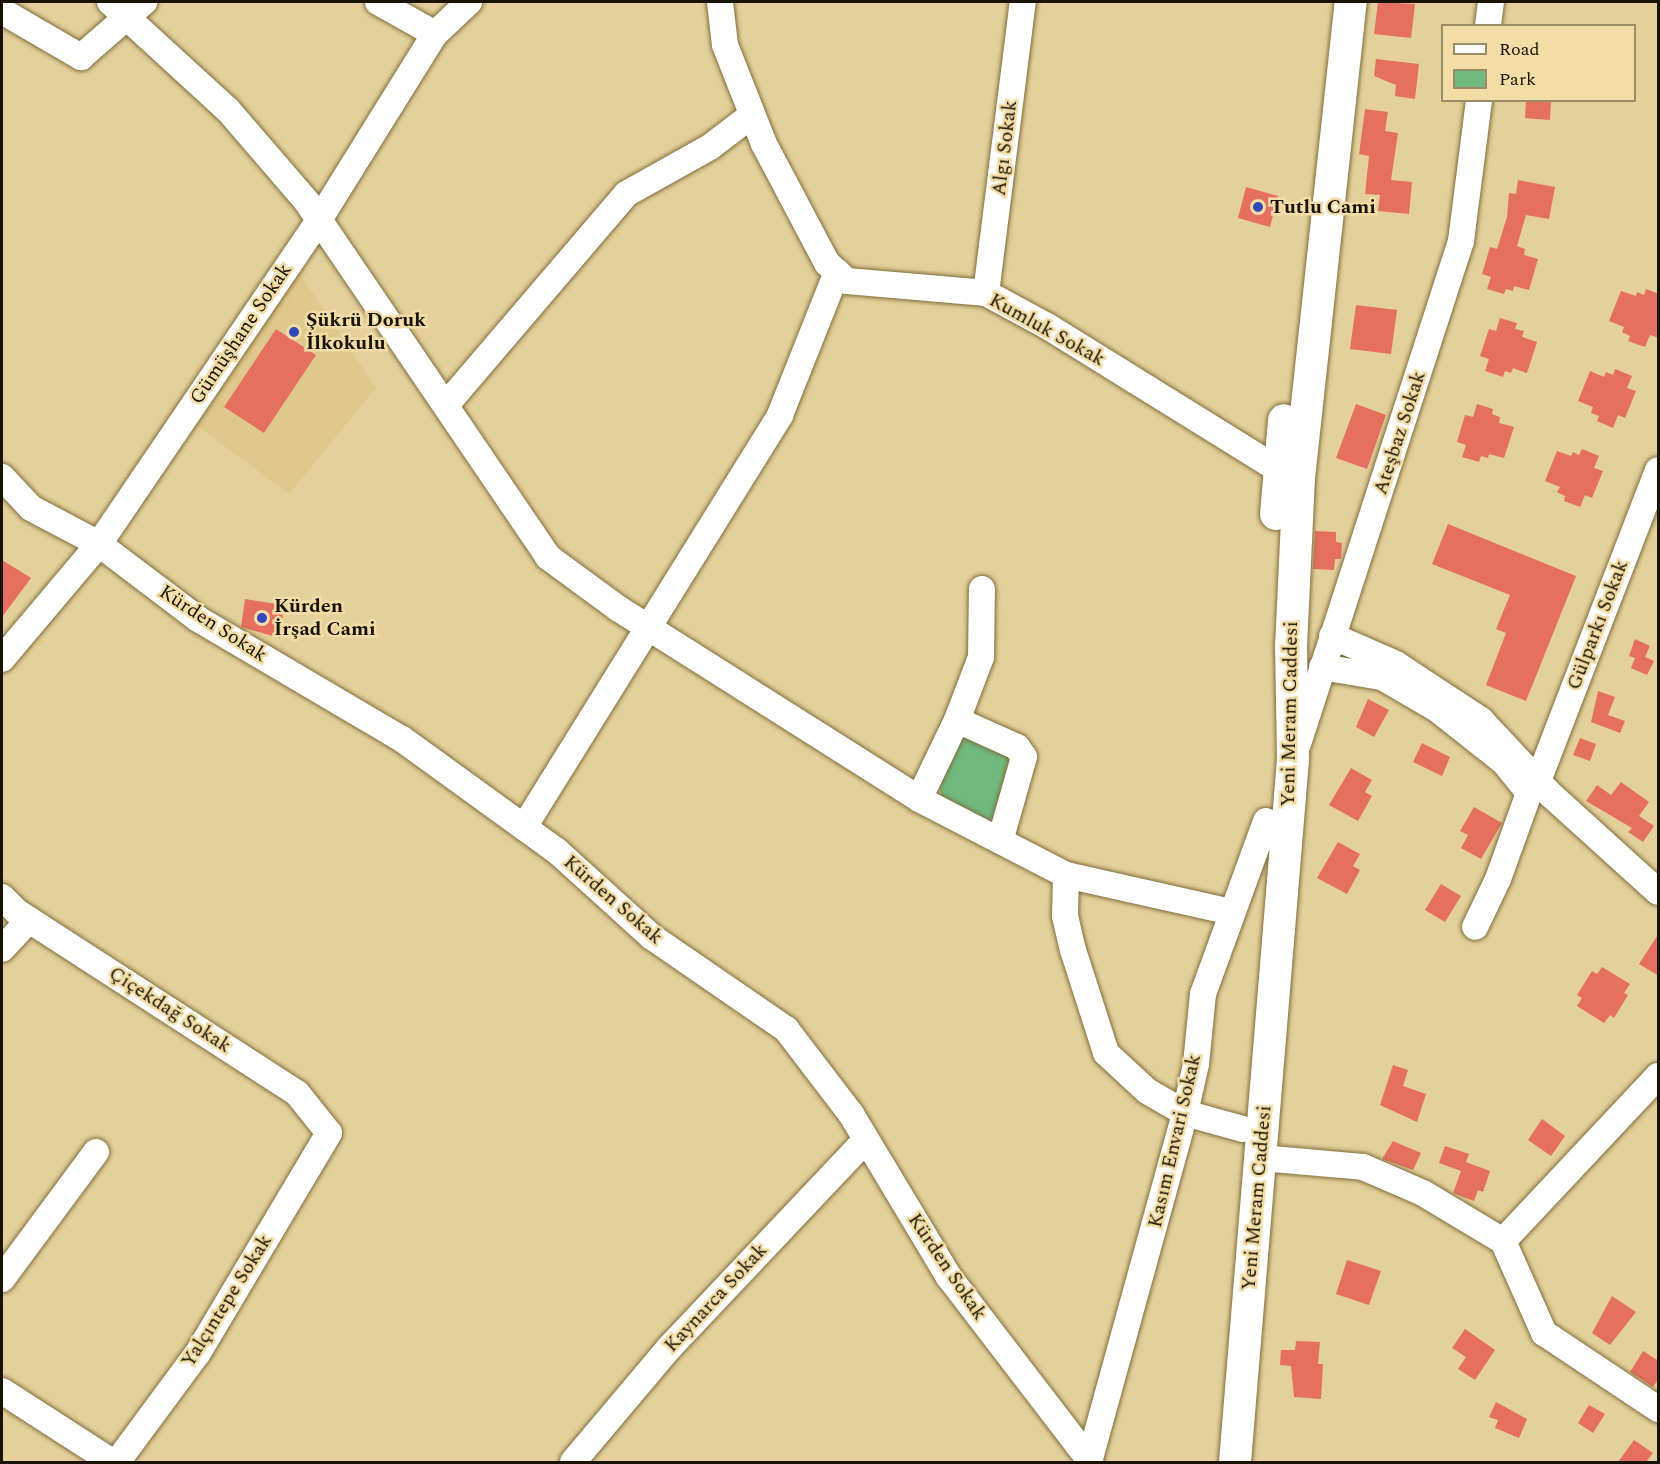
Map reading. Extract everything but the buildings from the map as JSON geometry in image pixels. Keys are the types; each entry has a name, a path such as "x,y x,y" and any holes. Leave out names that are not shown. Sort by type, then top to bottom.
{"main road":[{"name":"Yeni Meram Caddesi","path":"1215,1462 1272,763 1270,645 1278,469 1331,2"},
{"name":"Yeni Meram Caddesi","path":"1235,1462 1293,759 1291,647 1299,478 1351,2"}],"street":[{"path":"378,2 435,34"},
{"name":"Gümüşhane Sokak","path":"2,659 99,544 319,220 435,34 470,2"},
{"path":"524,827 780,415 837,272 827,263 764,144 725,45 720,2"},
{"name":"Algı Sokak","path":"986,294 1023,2"},
{"path":"1488,24 1491,2"},
{"path":"9,11 81,57 127,6 228,110 319,220 548,557 647,626 919,800 1066,875 1232,912"},
{"name":"Ateşbaz Sokak","path":"1293,759 1461,241 1479,102"},
{"path":"446,405 626,194 710,147 752,115"},
{"name":"Kumluk Sokak","path":"837,272 847,281 986,294 1047,326 1278,469"},
{"name":"Gülparkı Sokak","path":"1538,781 1659,470"},
{"name":"Kürden Sokak","path":"2,477 31,508 99,544 198,619 402,739 557,851 652,937 786,1029 866,1140 950,1277 1089,1462"},
{"path":"919,800 957,720 981,657 982,589"},
{"path":"1291,647 1396,664 1481,720 1538,781 1659,892"},
{"path":"1326,653 1382,677 1437,709 1504,762 1529,793 1498,879 1475,927"},
{"path":"957,720 1017,747 1024,757 1000,841"},
{"name":"Kasım Envari Sokak","path":"1089,1462 1185,1113 1196,1064 1203,994 1266,821"},
{"path":"1066,875 1065,916 1073,951 1106,1053 1147,1091 1185,1113 1243,1129"},
{"name":"Çiçekdağ Sokak","path":"2,897 29,920 297,1093 329,1133"},
{"path":"2,949 29,920"},
{"path":"1503,1241 1659,1076"},
{"name":"Yalçıntepe Sokak","path":"117,1462 197,1354 329,1133"},
{"name":"Kaynarca Sokak","path":"582,1460 669,1348 866,1140"},
{"path":"2,1278 96,1152"},
{"path":"1261,1158 1364,1167 1424,1193 1503,1241 1544,1333 1659,1409"},
{"path":"2,1391 112,1462"}],"shaded area":[{"name":"Şükrü Doruk İlkokulu","path":"293,271 302,277 376,388 289,494 196,425 194,411"}],"green space":[{"path":"957,734 1010,751 1016,763 999,815 986,824 942,800 939,782"}],"place":[{"name":"Tutlu Cami","path":"1258,207"},
{"name":"Şükrü Doruk İlkokulu","path":"294,332"},
{"name":"Kürden İrşad Cami","path":"262,618"}]}
